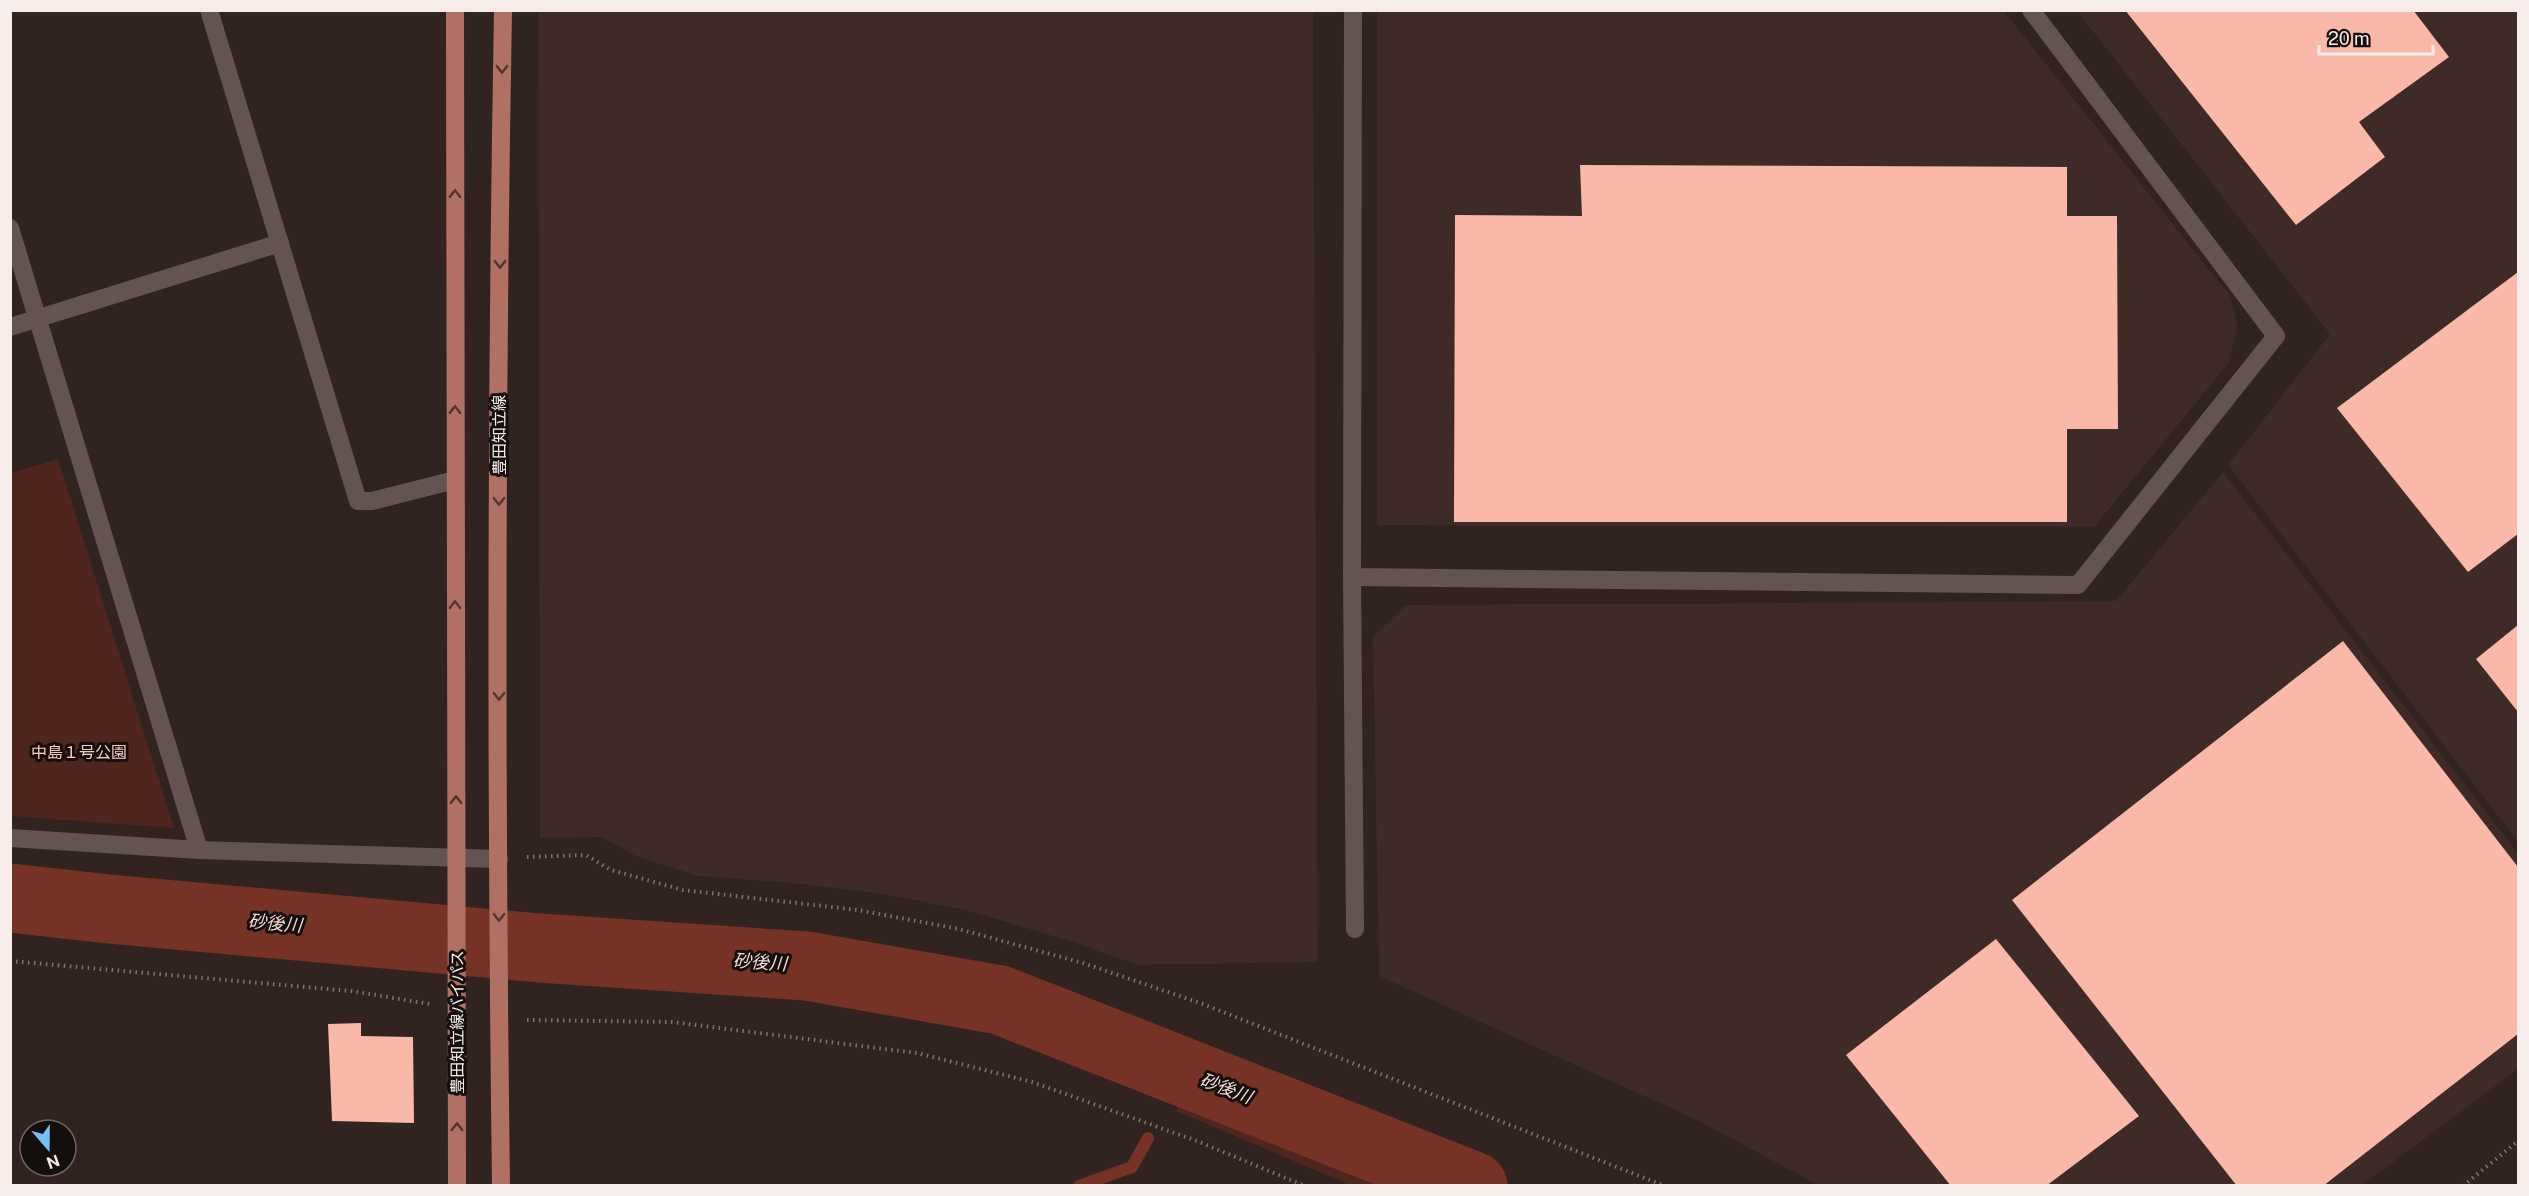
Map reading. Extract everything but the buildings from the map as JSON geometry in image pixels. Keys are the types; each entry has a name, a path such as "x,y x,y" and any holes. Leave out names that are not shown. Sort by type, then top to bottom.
{"main road":[{"path":"455,10 457,858"},
{"name":"豊田知立線","path":"499,859 500,194 503,10"},
{"name":"豊田知立線バイパス","path":"457,858 457,1185"},
{"path":"499,859 501,1185"}],"street":[{"path":"209,10 358,501 372,501 455,480"},
{"path":"1353,10 1352,577 1355,929"},
{"path":"1352,577 2078,585 2276,336 2031,10"},
{"path":"10,228 199,850"},
{"path":"10,327 280,243"},
{"path":"10,838 199,850 499,859"}],"path":[{"path":"499,859 586,855 611,870 683,890 869,912 959,929 1083,963 1200,1003 1665,1185"},
{"path":"10,962 457,1001"},
{"path":"499,1020 672,1022 917,1053 1032,1082 1197,1141 1305,1185"},
{"path":"2463,1185 2518,1141"}],"shaded area":[{"path":"538,11 1313,11 1318,962 1137,965 1073,942 969,911 882,894 791,883 698,876 638,857 601,837 540,838"},
{"path":"1377,11 2004,11 2230,296 2238,326 2228,364 2094,527 1377,525"},
{"path":"2077,11 2518,11 2518,842 2228,465 2330,334"},
{"path":"2223,472 2518,853 2518,1069 2362,1185 1818,1185 1697,1120 1379,976 1373,637 1406,605 2116,601"}],"green space":[{"name":"中島１号公園","path":"58,459 174,828 11,816 11,473"},
{"path":"1183,1094 1429,1185 1350,1185 1176,1111"}],"waterway":[{"name":"砂後川","path":"10,898 539,948 807,966 1000,1000 1473,1186"},
{"path":"1079,1186 1132,1167 1148,1138"}]}
